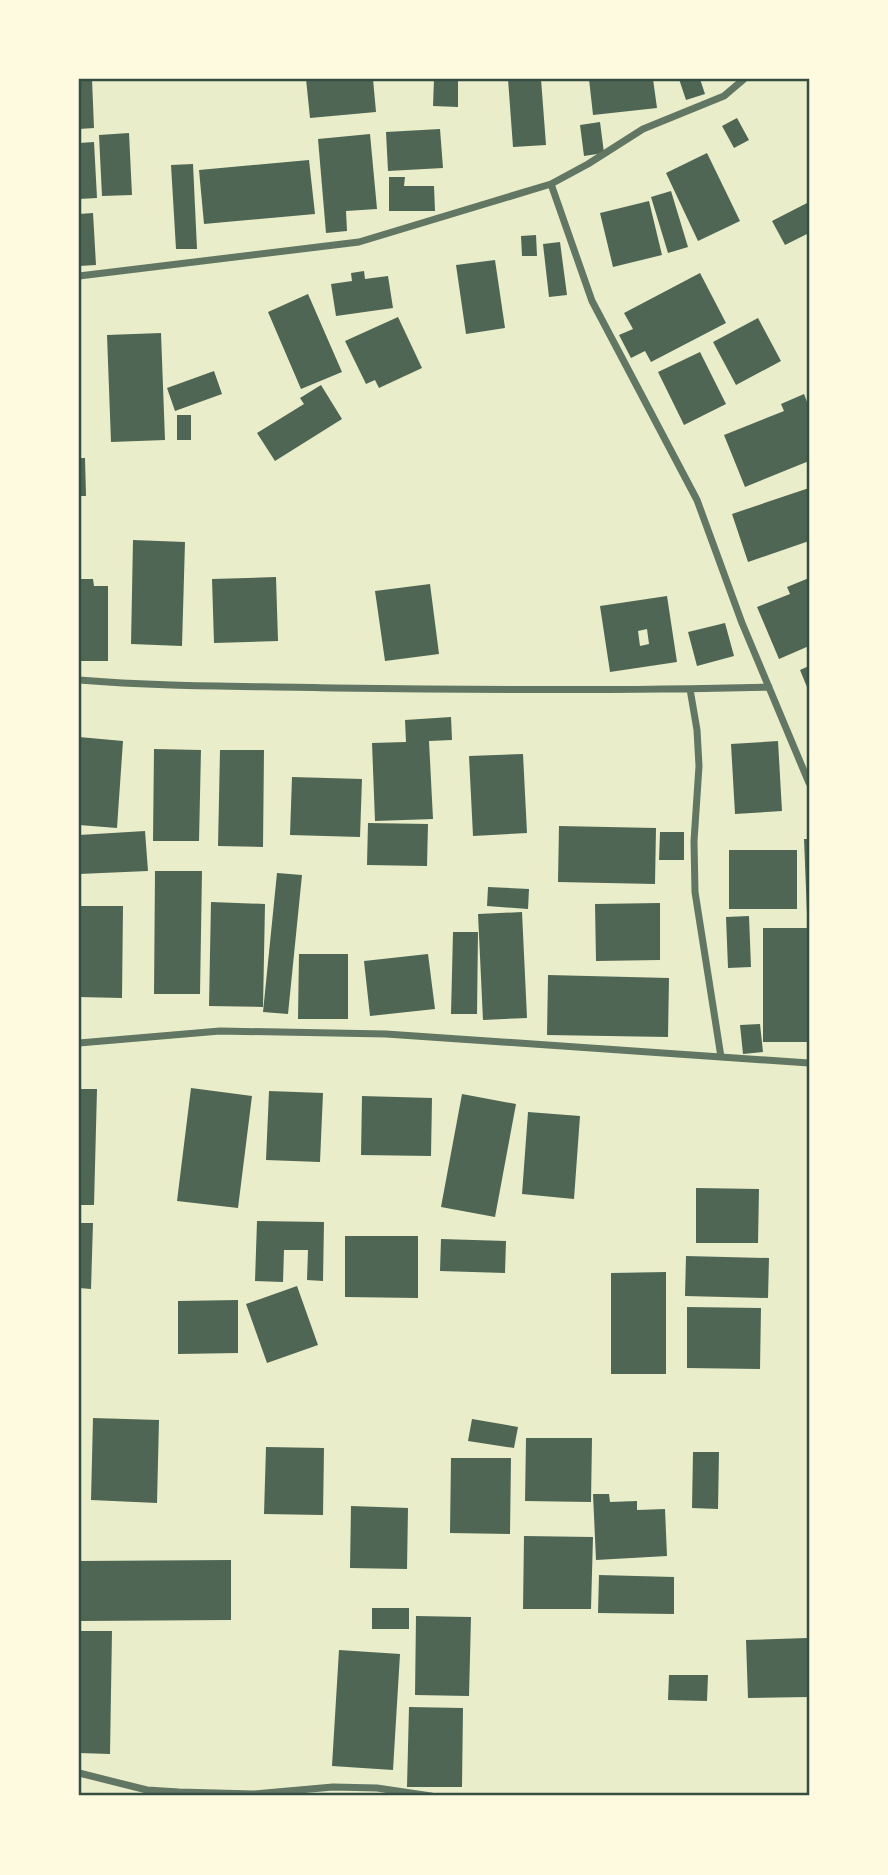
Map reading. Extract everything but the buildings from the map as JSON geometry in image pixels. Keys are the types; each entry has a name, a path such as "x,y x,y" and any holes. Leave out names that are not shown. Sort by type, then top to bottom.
{"street":[{"path":"79,276 359,242 551,184 643,129 724,96 744,79"},
{"path":"551,184 592,301 697,500 742,623 809,783"},
{"path":"79,680 131,684 347,688 769,687"},
{"path":"690,689 697,730 699,766 694,841 695,892 721,1057"},
{"path":"79,1043 220,1031 386,1034 809,1063"},
{"path":"79,1773 148,1790 254,1794 333,1787 377,1788 431,1796"}]}
